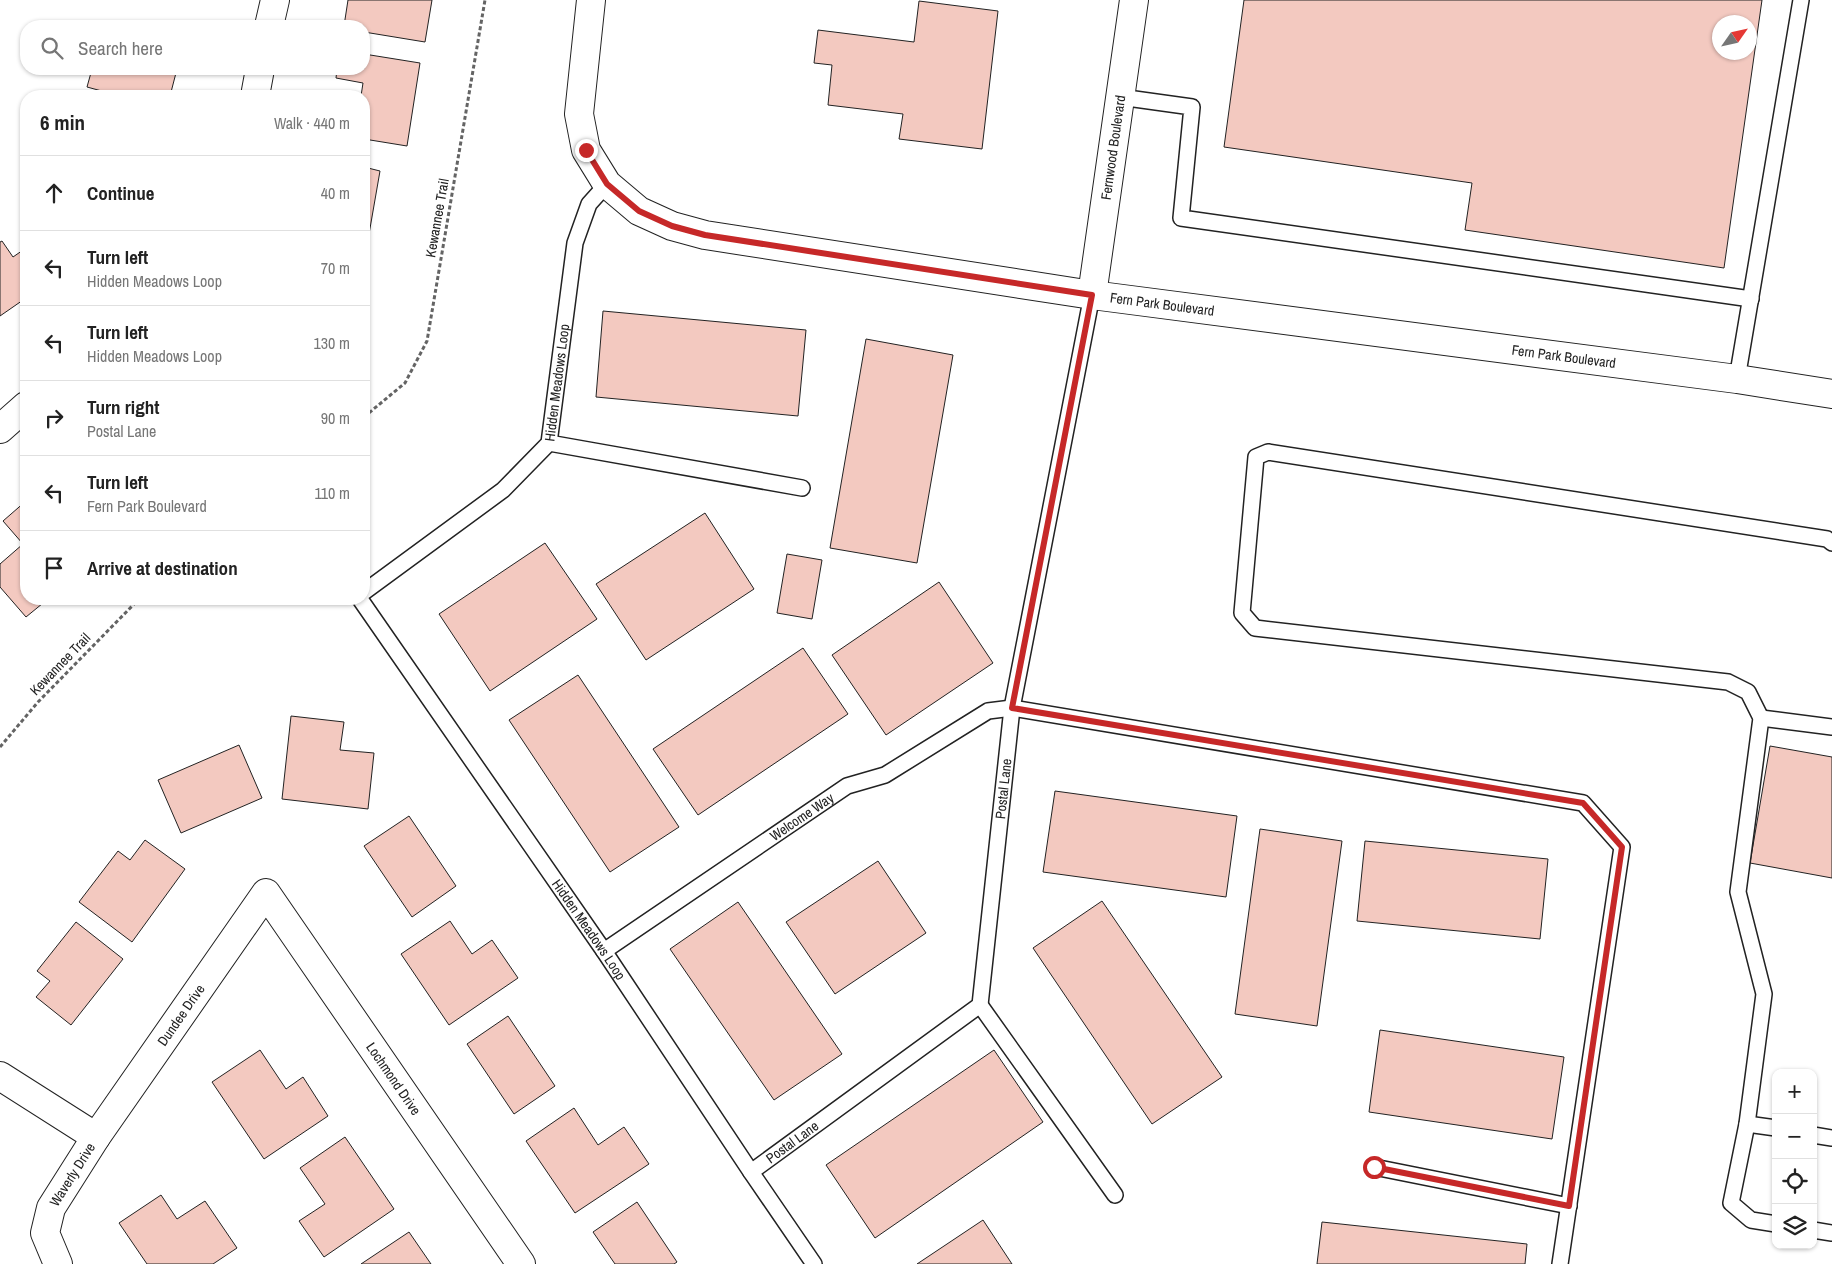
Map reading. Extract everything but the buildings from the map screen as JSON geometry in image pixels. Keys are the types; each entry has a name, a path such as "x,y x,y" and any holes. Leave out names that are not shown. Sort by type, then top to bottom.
{"street":[{"path":"270,20 275,0"},
{"name":"Fern Park Boulevard","path":"591,0 579,114 586,150 607,184 639,211 672,226 705,235 1092,295 1737,379 1832,394"},
{"name":"Fernwood Boulevard","path":"1092,295 1134,0"},
{"path":"256,90 259,75"},
{"path":"0,429 20,411"},
{"name":"Dundee Drive","path":"96,1137 266,893"},
{"name":"Lochmond Drive","path":"266,893 521,1264"},
{"name":"Waverly Drive","path":"0,1076 96,1137 51,1208 45,1233 58,1264"}],"lane":[{"path":"1737,379 1801,0"},
{"path":"1120,97 1192,107 1181,218 1750,299"},
{"name":"Hidden Meadows Loop","path":"370,588 503,490 549,443 575,243 589,204 607,184"},
{"name":"Postal Lane","path":"751,1172 980,1005 1012,708 1092,295"},
{"path":"549,443 802,488"},
{"path":"1772,1223 1751,1220 1731,1203 1747,1124 1764,994 1738,892 1761,718 1748,692 1728,682 1255,628 1242,613 1256,458 1268,452 1827,539 1832,543"},
{"name":"Hidden Meadows Loop","path":"364,605 604,951 814,1264"},
{"path":"1012,708 1583,803 1622,847 1560,1264"},
{"name":"Welcome Way","path":"604,951 847,786 884,776 988,711 1012,708"},
{"path":"1761,718 1832,727"},
{"path":"980,1005 1115,1196"},
{"path":"1747,1124 1772,1127"},
{"path":"1817,1136 1832,1138"},
{"path":"1374,1167 1569,1206"},
{"path":"1817,1231 1832,1233"}],"path":[{"name":"Kewannee Trail","path":"370,412 404,383 428,341 485,0"},
{"name":"Kewannee Trail","path":"0,747 38,702 133,605"}],"route":[{"path":"586,150 607,184 639,211 672,226 705,235 1092,295 1012,708 1583,803 1622,847 1569,1206 1374,1167"}]}
